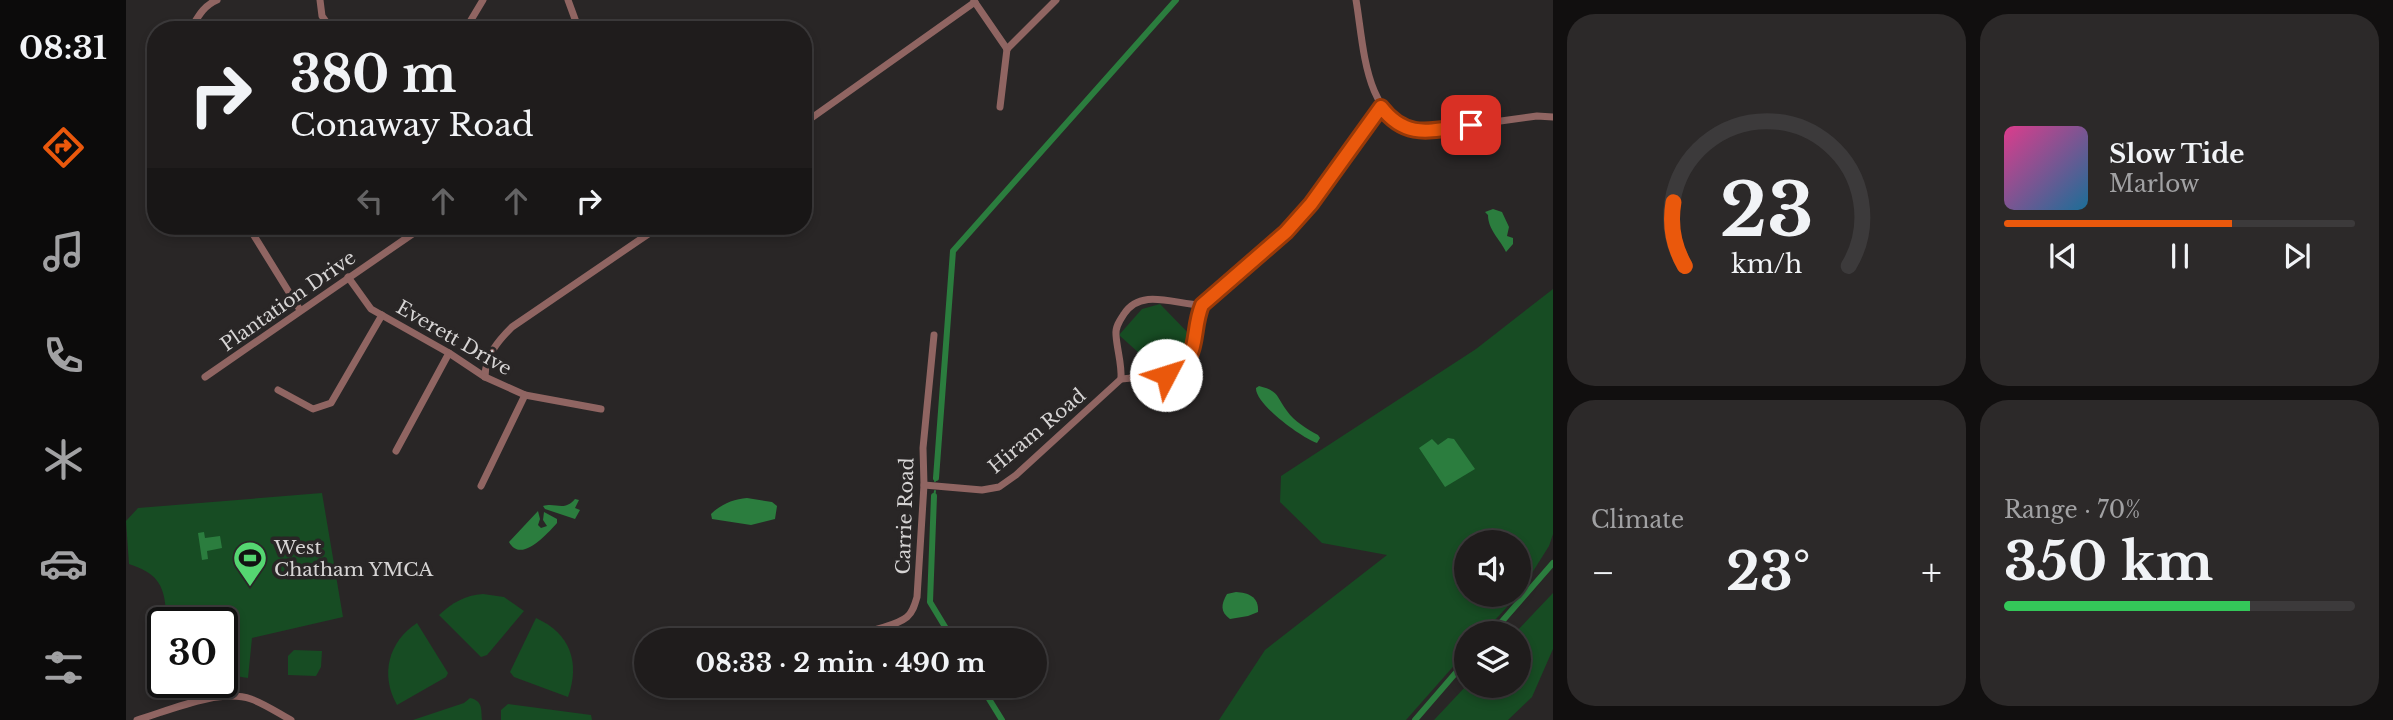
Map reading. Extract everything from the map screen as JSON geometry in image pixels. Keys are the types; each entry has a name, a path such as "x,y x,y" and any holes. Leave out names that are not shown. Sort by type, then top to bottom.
{"street":[{"path":"195,21 208,4 217,0"},
{"path":"320,0 322,16 326,21"},
{"path":"470,21 483,0"},
{"path":"568,0 576,21"},
{"path":"1000,107 1007,49 1056,0"},
{"path":"1356,0 1370,75 1381,107 1398,124 1422,132 1553,117"},
{"path":"812,118 974,1 1007,49"},
{"path":"1202,305 1149,299 1135,302 1126,310 1116,334 1122,366 1121,379 1166,375 1184,366 1194,348 1196,319 1202,305 1286,232 1311,204 1381,107"},
{"path":"254,235 300,310"},
{"name":"Plantation Drive","path":"205,377 411,235"},
{"path":"485,377 485,365 499,341 512,327 647,235"},
{"name":"Everett Drive","path":"348,277 372,309 485,377 525,395 601,409"},
{"path":"278,390 313,408 330,404 382,315"},
{"name":"Carrie Road","path":"876,628 898,622 910,614 917,597 924,485 923,448 934,335"},
{"path":"396,451 449,353"},
{"name":"Hiram Road","path":"924,485 982,490 999,487 1016,475 1121,379"},
{"path":"481,486 525,395"},
{"path":"137,720 206,700 237,696 252,699 290,720"}],"shaded area":[{"path":"1493,209 1502,212 1509,227 1507,236 1513,238 1513,244 1506,252 1492,230 1485,212"},
{"path":"1553,289 1553,534 1549,546 1531,575 1531,530 1454,530 1454,607 1507,607 1494,621 1454,621 1454,666 1406,720 1219,720 1265,650 1387,555 1322,543 1280,502 1281,476 1476,349"},
{"path":"1160,304 1193,338 1174,363 1160,372 1119,335 1142,309"},
{"path":"1259,386 1274,392 1293,418 1318,435 1320,438 1317,443 1301,435 1271,411 1258,395 1256,388"},
{"path":"1448,438 1454,439 1475,469 1445,487 1419,448 1432,439 1438,445"},
{"name":"West Chatham YMCA","path":"322,493 343,617 252,638 248,678 238,676 238,607 165,607 157,580 146,571 129,564 126,521 138,508"},
{"path":"747,498 772,502 777,506 775,519 751,525 712,519 711,514 723,505"},
{"path":"575,499 579,500 575,508 580,510 575,519 543,506 563,506"},
{"path":"538,511 538,525 541,528 547,526 543,520 544,512 557,519 557,523 534,545 527,549 514,548 509,542"},
{"path":"204,532 205,538 220,536 222,548 207,551 208,559 202,560 198,533"},
{"path":"1236,592 1252,596 1257,602 1258,612 1230,619 1222,608 1227,594"},
{"path":"1553,593 1553,649 1531,698 1531,621 1526,621"},
{"path":"483,594 504,597 524,611 487,655 481,657 439,615 459,600"},
{"path":"536,618 557,632 570,651 573,673 568,697 514,677 510,672"},
{"path":"417,623 448,673 446,677 397,705 389,682 390,660 399,640"},
{"path":"294,650 322,651 321,667 316,676 288,675 288,656"},
{"path":"470,698 479,703 482,720 413,720 464,703"},
{"path":"1455,698 1531,698 1508,720 1434,720"},
{"path":"508,704 591,715 592,720 501,720 501,710"}],"waterway":[{"path":"936,478 953,251 1176,0"},
{"path":"934,496 935,491"},
{"path":"934,496 930,602 946,628"},
{"path":"1502,621 1553,563"},
{"path":"1415,720 1454,675"},
{"path":"988,698 1002,720"}],"place":[{"name":"West Chatham YMCA","path":"250,588"}],"route":[{"path":"1166,375 1184,366 1191,356 1196,340 1196,319 1202,305 1286,232 1311,204 1381,107 1398,124 1410,130 1422,132 1471,125"}]}
